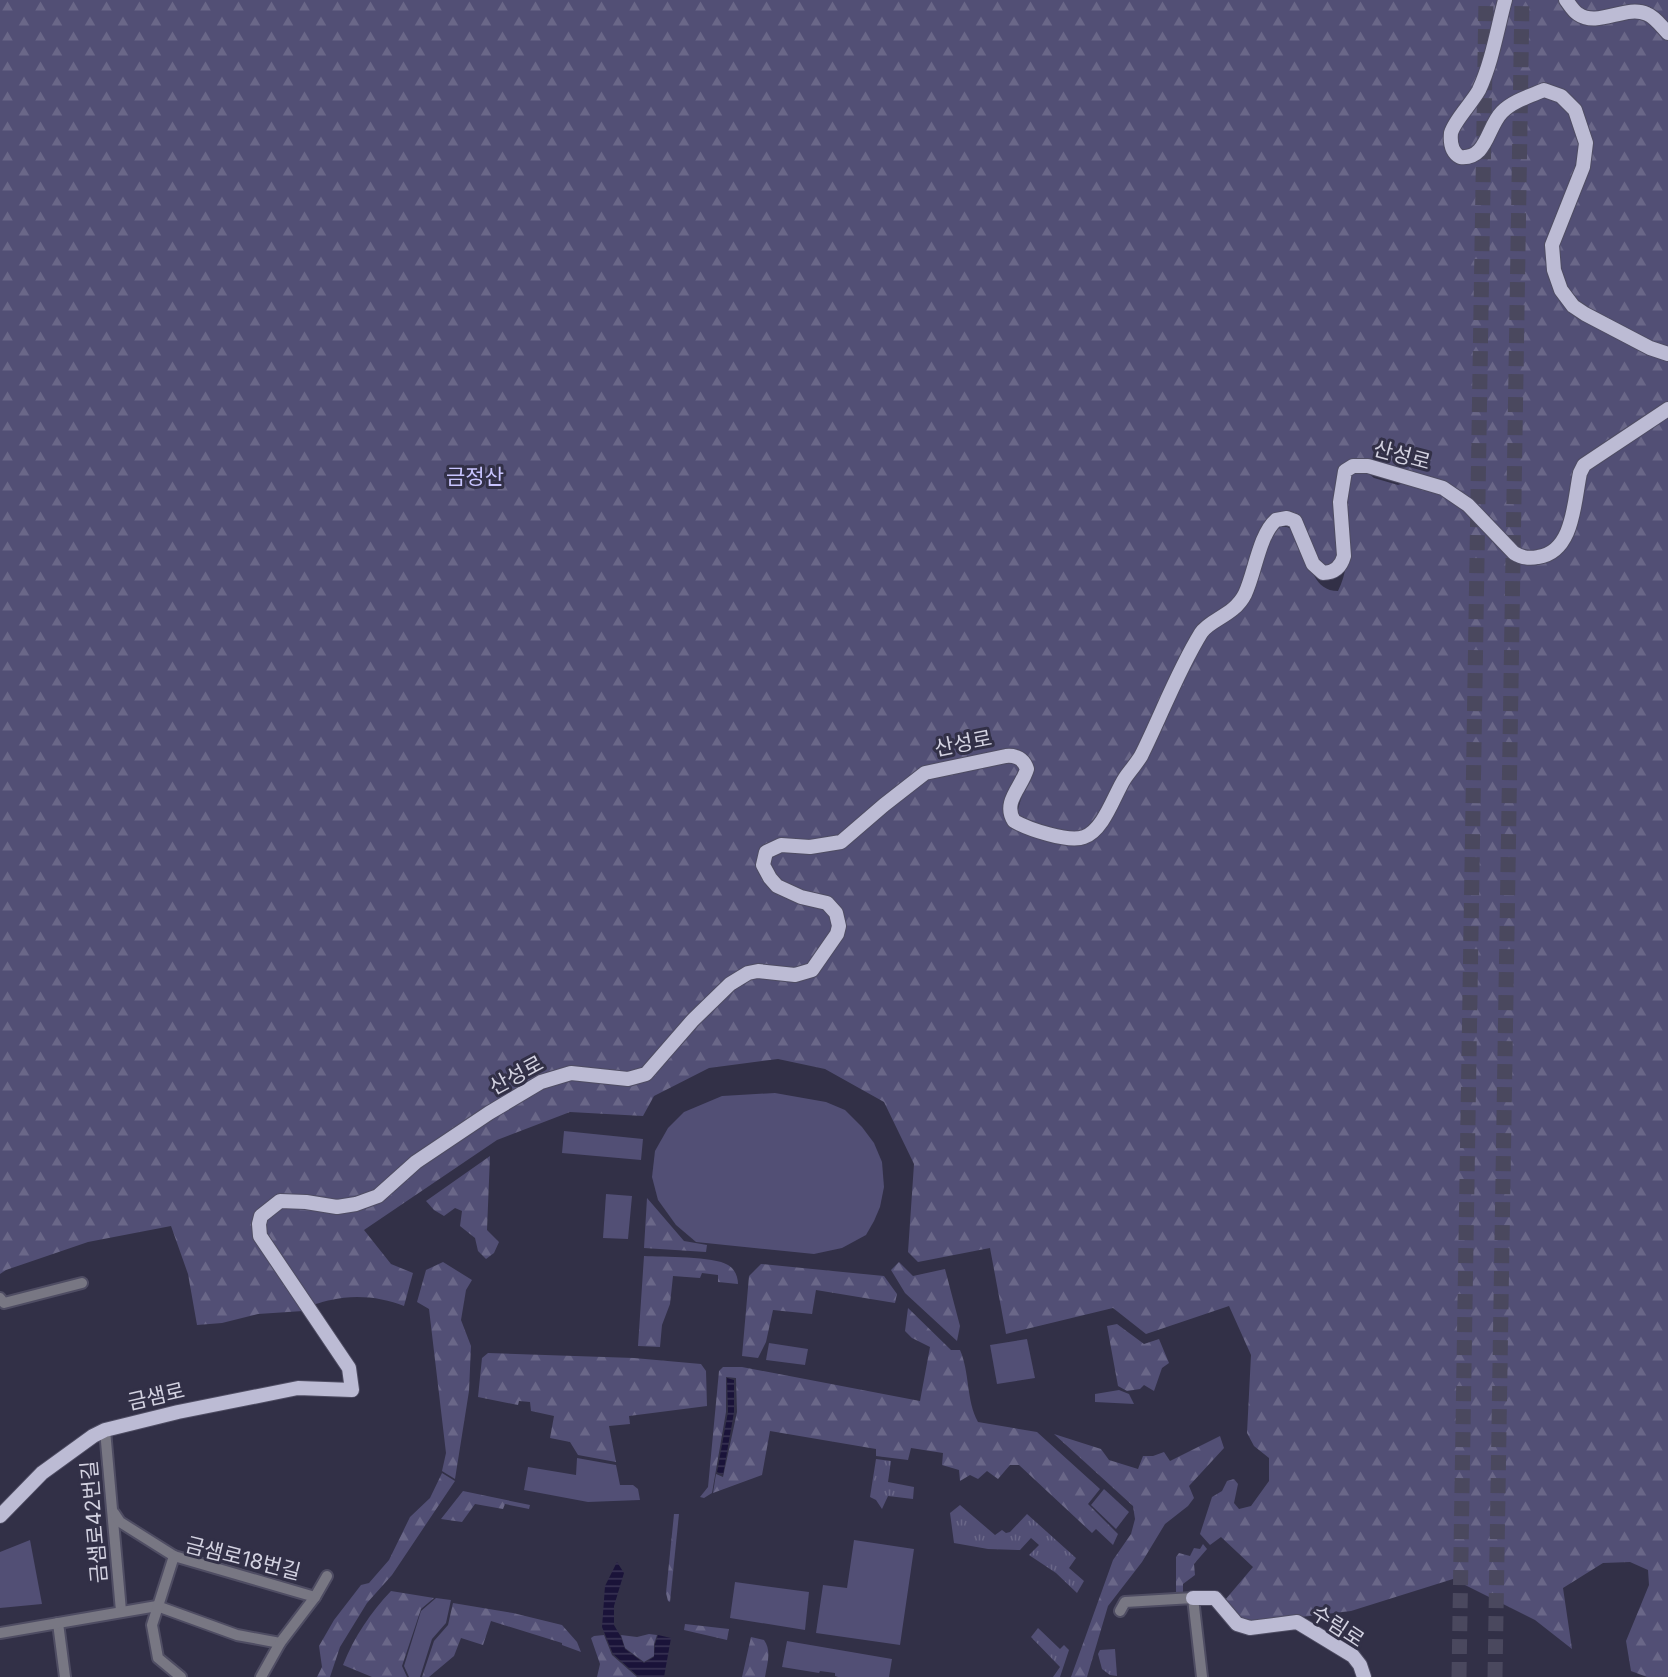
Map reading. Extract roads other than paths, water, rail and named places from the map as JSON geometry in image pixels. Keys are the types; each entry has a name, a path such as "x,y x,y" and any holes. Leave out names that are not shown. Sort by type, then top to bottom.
{"main road":[{"path":"1505,0 1484,78 1473,101 1452,129 1452,150 1460,157 1475,155 1498,117 1510,106 1543,91 1562,96 1575,110 1585,136 1586,146 1583,167 1552,245 1554,270 1560,290 1569,302 1585,314 1650,348 1668,354"},
{"path":"1566,0 1579,15 1587,17 1629,12 1646,13 1668,33"},
{"name":"산성로","path":"352,1390 349,1368 260,1236 261,1216 277,1202 306,1202 337,1207 356,1204 378,1196 416,1162 489,1113 541,1082 568,1073 623,1078 646,1074 689,1024 730,984 748,973 758,971 795,975 812,970 837,934 839,926 836,913 831,906 825,903 801,897 777,886 764,868 764,855 781,845 810,847 844,841 884,805 928,772 1006,756 1016,757 1024,761 1027,769 1025,777 1009,804 1009,811 1014,821 1063,838 1083,838 1090,834 1103,819 1122,783 1140,758 1202,632 1228,614 1244,597 1266,535 1273,523 1283,518 1295,521 1313,564 1318,570 1330,573 1341,565 1344,553 1341,495 1344,473 1349,467 1368,466 1441,487 1471,507 1514,553 1536,558 1552,551 1565,537 1580,473 1584,465 1668,408"},
{"name":"금샘로","path":"0,1516 42,1473 93,1436 105,1430 178,1412 298,1388 352,1390"},
{"name":"수림로","path":"1193,1598 1215,1598 1237,1624 1250,1628 1297,1622 1353,1656 1360,1665 1364,1677"}],"street":[{"path":"0,1298 4,1303 82,1283"},
{"name":"금샘로42번길","path":"105,1430 121,1611"},
{"path":"113,1511 120,1522 174,1556"},
{"name":"금샘로18번길","path":"181,1677 158,1658 152,1625 174,1556 315,1597"},
{"name":"금샘로18번길","path":"261,1677 280,1643 315,1597 327,1576"},
{"path":"1193,1598 1202,1677"},
{"name":"수림로","path":"1120,1611 1125,1602 1193,1598"},
{"path":"0,1633 157,1606 237,1635 280,1643"},
{"path":"58,1623 65,1677"}],"tunnel":[{"path":"1459,1677 1486,0"},
{"path":"1495,1677 1522,0"}],"park label":[{"name":"금정산","path":"475,476"}]}
